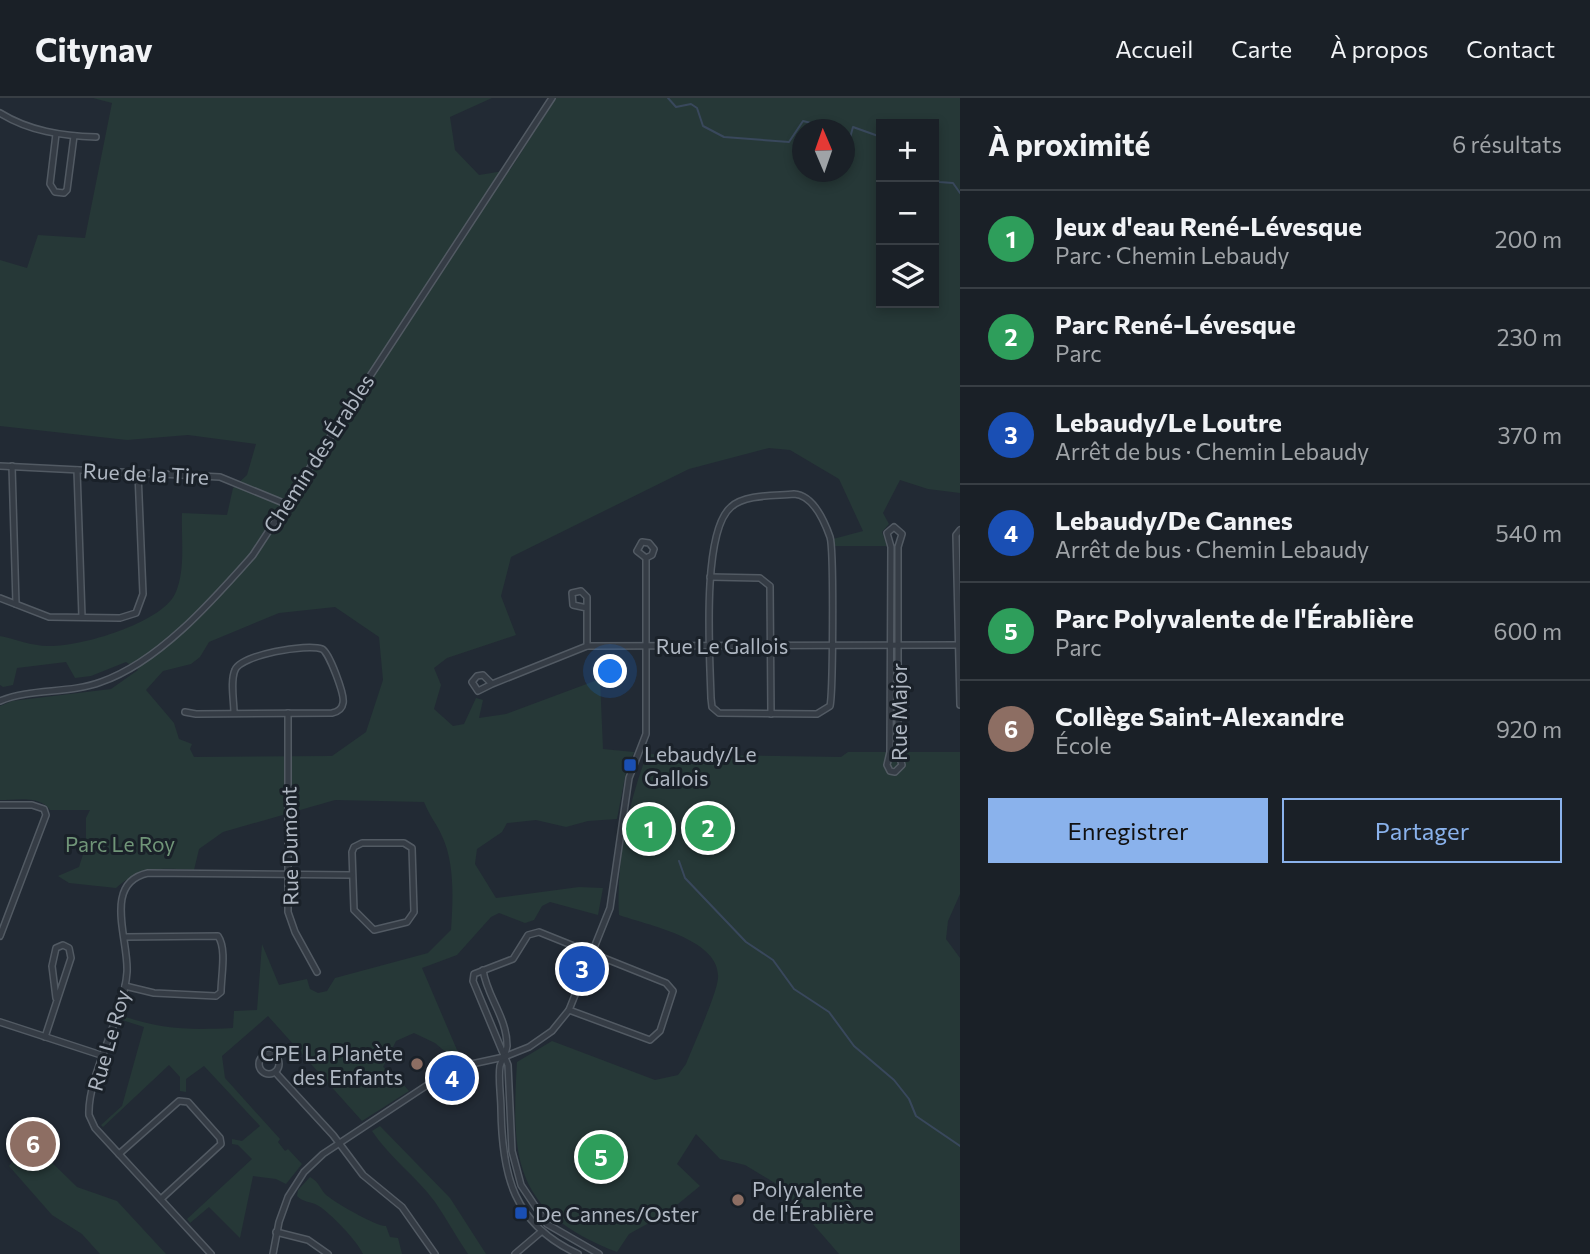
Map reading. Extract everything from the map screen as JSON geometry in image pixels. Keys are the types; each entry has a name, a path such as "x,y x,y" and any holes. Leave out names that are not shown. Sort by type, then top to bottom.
{"street":[{"name":"Chemin des Érables","path":"0,701 100,682 130,668 213,600 253,555 551,98"},
{"path":"0,124 2,115 56,134 96,137"},
{"path":"56,134 50,184 55,192 64,193 67,190 74,136"},
{"name":"Rue de la Tire","path":"0,466 226,479 286,504"},
{"path":"12,466 16,604"},
{"path":"77,470 82,617"},
{"path":"0,598 49,617 126,617 136,613 143,594 138,473"},
{"path":"794,494 808,498 831,543 831,702 828,709 817,714 724,714 715,711 711,703 710,645 710,577 717,536 731,506 748,499 794,494"},
{"name":"Rue Major","path":"896,527 902,534 898,547 898,646 898,751 902,765 895,772 890,771 887,765 890,752 891,547 887,533 889,528 896,527"},
{"path":"960,530 956,535 960,705"},
{"path":"273,1254 284,1204 298,1180 317,1159 455,1067 505,1057 544,1038 569,1010 610,908 629,778 646,734 646,558"},
{"path":"710,577 755,577 766,580 771,590 771,714"},
{"path":"587,608 587,646"},
{"name":"Rue Le Gallois","path":"492,684 587,646 959,645"},
{"path":"185,712 234,713 332,713 342,707 342,695 323,650 273,652 241,663 234,675 234,713"},
{"name":"Rue Dumont","path":"288,713 290,918 317,972"},
{"path":"0,805 37,805 44,809 46,815 0,936"},
{"path":"356,845 410,845 413,850 414,877 414,912 411,920 378,930 371,929 354,910 352,875 353,849 356,845"},
{"name":"Rue Le Roy","path":"211,1254 95,1128 89,1115 125,986 125,937 121,895 125,886 138,876 352,875"},
{"path":"569,1010 646,1040 656,1037 660,1031 674,994 669,985 542,933 535,933 525,939 516,957 474,974 473,981 508,1065 515,1168 528,1199 548,1224 599,1254"},
{"path":"125,937 215,935 222,941 222,967 221,992 216,996 154,993 125,986"},
{"path":"45,1037 71,958 71,951 63,945 56,948 52,960 56,998"},
{"path":"483,970 503,1020 507,1046 500,1066 504,1162 518,1201 542,1232 578,1254"},
{"path":"0,1022 104,1056"},
{"path":"275,1072 339,1143 363,1175 402,1207 435,1254"},
{"path":"119,1154 179,1101 188,1101 220,1138 221,1143 161,1199"},
{"path":"515,1254 548,1224"},
{"path":"276,1231 308,1240 328,1254"}],"green space":[{"name":"Parc Le Roy","path":"93,98 492,98 450,117 455,150 479,175 510,170 556,98 960,98 960,493 928,489 900,480 883,513 889,524 882,532 887,546 834,546 833,539 863,531 839,479 790,450 769,448 689,469 511,557 501,596 516,635 447,658 434,668 441,685 434,709 453,726 464,724 476,698 483,700 479,718 506,714 600,679 603,749 634,752 626,772 617,819 588,821 566,827 536,820 507,823 502,832 477,849 475,864 496,898 579,887 603,888 598,915 550,902 542,906 534,920 525,923 499,913 491,917 457,955 422,968 460,1057 455,1060 435,1043 414,1033 396,1041 383,1067 394,1074 409,1091 362,1121 268,1016 222,1056 225,1078 280,1139 278,1142 285,1151 288,1149 302,1164 286,1184 276,1179 253,1176 240,1238 209,1207 190,1223 187,1219 252,1159 238,1145 232,1144 232,1139 242,1141 260,1126 204,1066 186,1079 186,1092 180,1091 180,1077 169,1065 103,1127 101,1125 122,1106 144,1027 122,1020 123,1016 177,1028 233,1028 234,1011 257,1010 262,944 279,985 307,979 310,989 318,993 327,991 335,978 428,953 451,930 451,870 442,836 424,802 335,800 223,832 199,849 194,870 162,869 143,872 116,888 69,883 58,876 79,867 86,845 86,818 90,810 50,810 46,805 34,800 0,800 0,706 12,701 111,689 138,670 126,662 91,676 75,678 66,662 17,668 13,685 3,687 0,685 0,636 36,645 79,643 118,632 167,605 175,594 181,575 182,513 227,515 233,488 247,475 256,444 188,435 127,440 0,426 0,260 27,268 38,235 85,238 112,103","holes":["335,607 379,637 383,680 366,732 332,756 194,757 190,749 192,744 179,739 174,723 146,690 163,671 191,664 200,657 209,642 279,613"]},
{"path":"848,752 960,752 960,894 948,921 946,939 960,958 960,1254 839,1254 780,1186 745,1165 720,1159 696,1134 677,1164 700,1186 667,1213 629,1234 617,1252 583,1236 558,1220 539,1201 526,1180 519,1156 516,1128 517,1062 552,1041 655,1080 678,1075 686,1064 714,996 718,978 716,965 708,953 695,944 663,929 619,915 619,875 625,833 647,754 841,757"},
{"path":"380,1126 450,1198 486,1254 468,1254 435,1202 372,1131"},
{"path":"22,1150 39,1150 77,1187 117,1201 166,1254 100,1254 82,1234 52,1215 9,1166"},
{"path":"310,1177 336,1202 386,1226 390,1237 398,1238 402,1254 363,1254 350,1235 329,1214 297,1196 298,1190"}],"waterway":[{"path":"668,98 676,107 691,104 697,108 703,126 724,137 789,142 792,138"},
{"path":"855,128 876,135"},
{"path":"939,182 953,183 960,193"},
{"path":"679,861 685,878 746,942 773,960 794,989 829,1012 854,1046 894,1080 909,1099 916,1116 960,1146"}],"place":[{"name":"Lebaudy/Le Gallois","path":"630,765"},
{"name":"Parc René-Lévesque","path":"708,828"},
{"name":"Jeux d'eau René-Lévesque","path":"649,829"},
{"name":"Lebaudy/Le Loutre","path":"582,969"},
{"name":"CPE La Planète des Enfants","path":"417,1064"},
{"name":"Lebaudy/De Cannes","path":"452,1078"},
{"name":"Collège Saint-Alexandre","path":"33,1144"},
{"name":"Parc Polyvalente de l'Érablière","path":"601,1157"},
{"name":"Polyvalente de l'Érablière","path":"738,1200"},
{"name":"De Cannes/Oster","path":"521,1213"}]}
